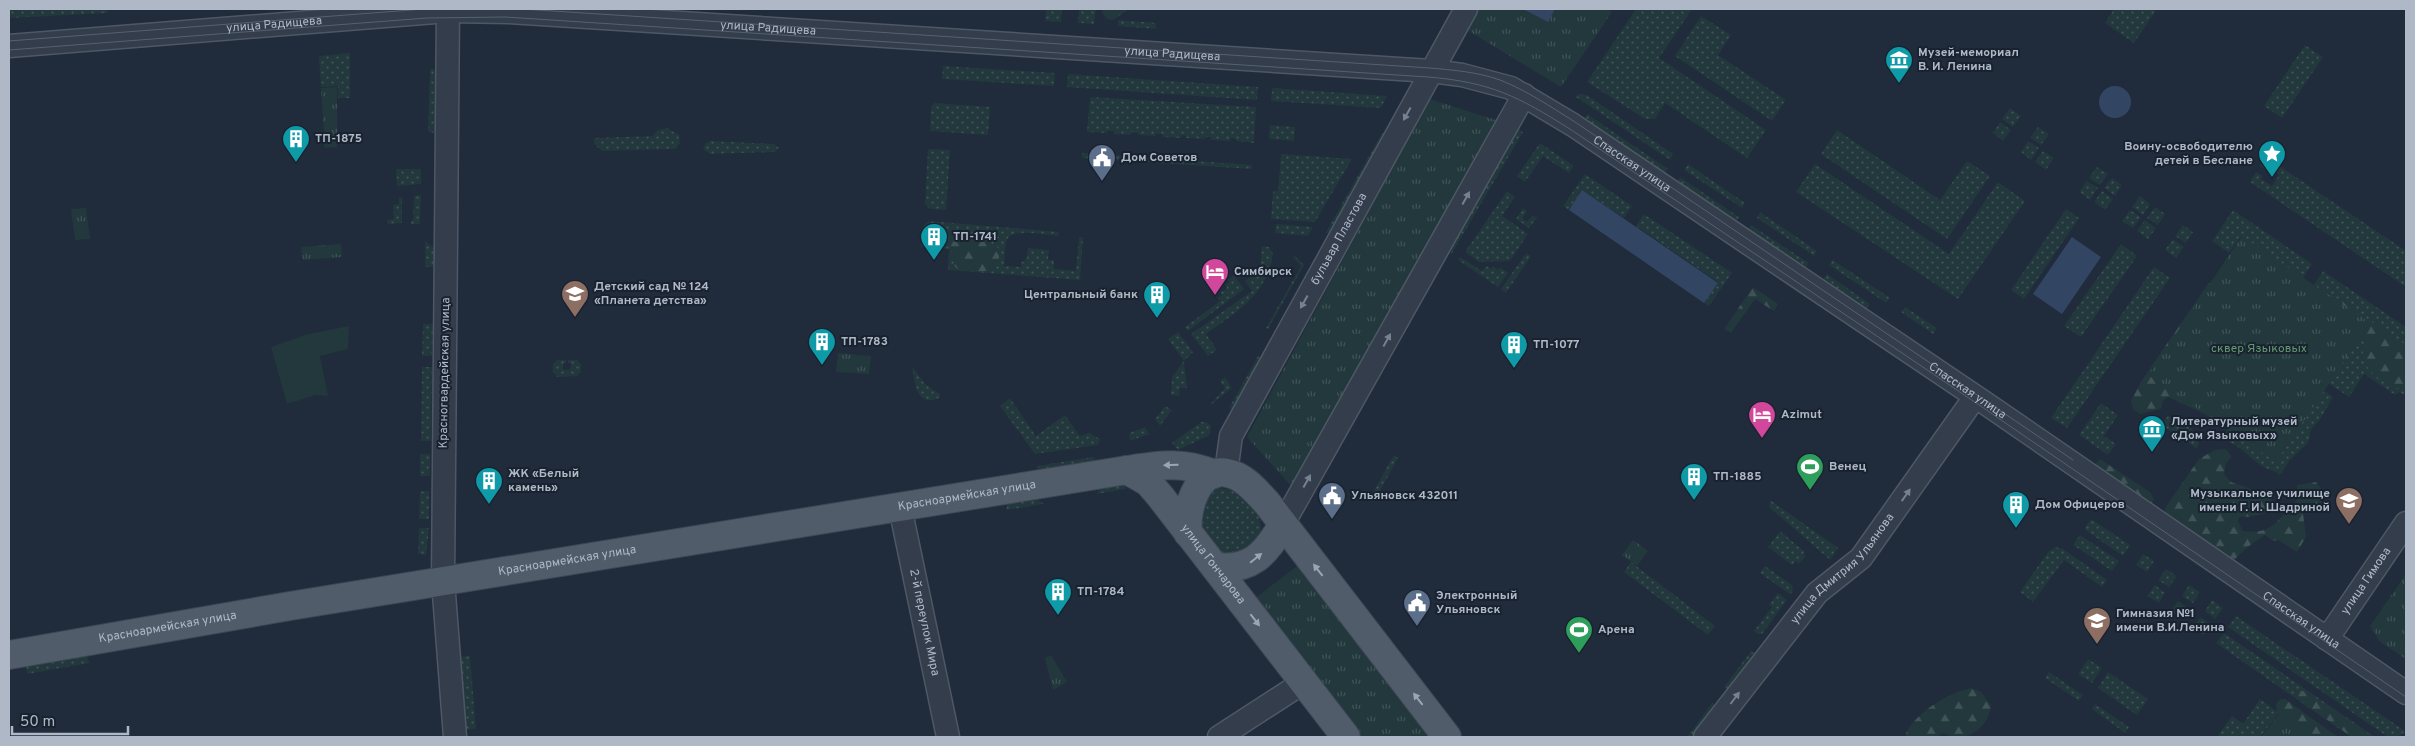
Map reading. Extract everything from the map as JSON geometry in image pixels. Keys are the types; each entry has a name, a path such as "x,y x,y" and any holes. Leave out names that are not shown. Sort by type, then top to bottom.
{"main road":[{"path":"1127,470 1172,464 1198,467 1238,477 1253,488 1283,524 1447,737"},
{"name":"Красноармейская улица","path":"9,655 1127,470"},
{"name":"улица Гончарова","path":"1127,470 1148,482 1346,737"},
{"path":"1188,533 1186,523 1190,503 1200,485 1220,473"},
{"path":"1215,567 1234,568 1248,564 1270,545 1283,524"}],"street":[{"name":"бульвар Пластова","path":"1220,473 1231,436 1466,9"},
{"name":"улица Радищева","path":"9,46 448,10 1431,71 1496,83 1524,95"},
{"name":"Красногвардейская улица","path":"448,10 443,582 455,737"},
{"name":"Спасская улица","path":"1524,95 1559,116 1975,397 2406,693"},
{"path":"1283,524 1524,95"},
{"name":"улица Дмитрия Ульянова","path":"1705,737 1816,593 1861,558 1975,397"},
{"name":"2-й переулок Мира","path":"900,507 948,737"},
{"name":"улица Гимова","path":"2327,639 2406,523"},
{"path":"1219,737 1304,682"}],"green space":[{"path":"9,9 106,9 108,13 9,18"},
{"path":"1046,9 1062,9 1061,22 1045,21"},
{"path":"1079,9 1096,9 1094,24 1078,23"},
{"path":"1103,9 1129,9 1113,20 1107,19 1102,13"},
{"path":"1472,9 1608,9 1612,12 1561,87 1462,27"},
{"path":"1636,9 1692,9 1659,58 1766,130 1747,158 1665,103 1655,119 1645,119 1587,82"},
{"path":"2114,9 2157,9 2134,43 2105,23"},
{"path":"1701,16 1731,35 1718,55 1786,100 1772,121 1675,56"},
{"path":"1118,20 1156,23 1156,29 1118,26"},
{"path":"2305,45 2323,57 2282,118 2264,106"},
{"path":"350,53 350,98 338,98 338,86 321,87 319,56"},
{"path":"943,66 1055,73 1054,86 942,79"},
{"path":"430,69 438,69 437,133 428,132"},
{"path":"1068,74 1258,87 1257,100 1067,87"},
{"path":"337,87 337,147 325,148 321,88"},
{"path":"1272,88 1387,96 1381,108 1271,101"},
{"path":"1578,94 1587,95 1673,154 1670,160 1576,97"},
{"path":"1090,97 1256,107 1254,143 1236,141 1236,139 1231,138 1230,141 1211,140 1211,137 1206,137 1205,139 1186,138 1186,136 1182,135 1181,138 1163,137 1162,134 1156,134 1155,136 1138,135 1138,133 1131,132 1131,135 1114,134 1114,131 1107,131 1107,133 1087,132"},
{"path":"1430,99 1499,121 1293,488 1247,437"},
{"path":"935,103 990,107 988,135 930,131 931,106"},
{"path":"2010,108 2021,116 2013,127 2002,119"},
{"path":"1587,114 1668,169 1664,174 1584,119"},
{"path":"2000,122 2011,130 2003,141 1993,133"},
{"path":"1270,125 1295,127 1294,141 1269,139"},
{"path":"2038,127 2049,134 2041,145 2030,138"},
{"path":"667,128 679,135 680,143 675,149 602,151 594,144 594,138 652,136 658,130"},
{"path":"1518,129 1523,132 1451,255 1452,244"},
{"path":"1837,130 1940,200 1967,161 1990,176 1947,239 1821,154"},
{"path":"1382,133 1388,136 1331,231 1325,234"},
{"path":"710,141 774,144 779,148 775,152 710,154 703,149 705,144"},
{"path":"2028,141 2039,148 2031,160 2021,152"},
{"path":"1540,143 1574,166 1569,173 1543,156 1525,182 1517,176"},
{"path":"928,149 950,150 946,210 930,209 925,204"},
{"path":"2043,151 2054,158 2046,170 2035,162"},
{"path":"1082,153 1252,165 1252,169 1082,158"},
{"path":"1281,154 1352,159 1315,222 1271,219 1273,191 1278,191"},
{"path":"2266,157 2406,251 2406,287 2250,182 2256,172 2263,176 2261,179 2272,186 2279,175 2269,168 2267,170 2260,166"},
{"path":"1688,164 1745,203 1742,208 1684,170"},
{"path":"1815,164 1949,254 1998,182 2025,201 1958,299 1796,192"},
{"path":"2097,167 2108,174 2100,185 2089,178"},
{"path":"396,169 421,169 421,184 397,186"},
{"path":"1585,174 1632,206 1624,218 1582,190 1569,210 1563,206"},
{"path":"1680,177 1739,217 1735,223 1676,183"},
{"path":"2112,178 2122,185 2115,196 2104,188"},
{"path":"2087,181 2098,188 2090,200 2079,192"},
{"path":"1507,191 1515,197 1502,216 1528,234 1510,261 1479,262 1465,252"},
{"path":"2102,191 2113,199 2105,210 2094,202"},
{"path":"421,195 420,224 410,224 413,219 414,196"},
{"path":"2140,196 2150,204 2143,215 2132,207"},
{"path":"402,197 402,223 388,224 387,220 394,219 393,205 399,204 399,198"},
{"path":"2155,207 2165,214 2158,225 2147,218"},
{"path":"86,208 90,239 75,240 71,209"},
{"path":"1523,208 1527,211 1522,218 1527,222 1533,215 1537,218 1529,228 1516,219"},
{"path":"2066,209 2079,218 2024,299 2011,290"},
{"path":"2130,210 2141,217 2133,228 2122,221"},
{"path":"2233,210 2312,264 2303,278 2241,236 2229,253 2212,241"},
{"path":"1760,212 1817,251 1814,256 1757,218"},
{"path":"1644,214 1732,273 1709,306 1704,303 1718,282 1636,226"},
{"path":"2145,220 2156,228 2148,239 2137,231"},
{"path":"929,221 1059,232 1058,236 1032,233 1011,235 1006,244 1004,266 1021,267 1021,263 1027,258 1028,248 1049,250 1048,260 1054,260 1054,269 1076,271 1079,237 1083,237 1080,280 948,270 949,249 921,247 923,226"},
{"path":"1276,224 1313,227 1308,236 1275,233"},
{"path":"1751,225 1809,263 1805,269 1747,230"},
{"path":"2183,225 2193,232 2186,243 2175,236"},
{"path":"956,232 997,246 1000,253 997,266 993,269 977,271 955,267 949,244 951,234"},
{"name":"сквер Языковых","path":"2242,236 2370,323 2276,462 2148,375"},
{"path":"2173,239 2184,247 2176,258 2165,250"},
{"path":"425,241 434,248 434,267 425,267"},
{"path":"341,244 342,257 303,260 301,247"},
{"path":"2121,244 2137,256 2081,337 2064,326"},
{"path":"1262,246 1269,247 1273,254 1270,268 1264,281 1249,301 1206,334 1217,350 1208,356 1191,334 1252,291 1245,281 1260,269"},
{"path":"1526,253 1531,256 1506,293 1501,289"},
{"path":"1295,256 1304,265 1268,329 1266,328 1301,266 1293,257"},
{"path":"1460,257 1482,271 1486,266 1491,269 1493,266 1498,270 1500,267 1508,273 1498,287 1458,260"},
{"path":"1833,260 1890,298 1886,303 1829,265"},
{"path":"2154,267 2170,278 2067,428 2051,418"},
{"path":"2323,271 2406,327 2406,391 2404,395 2399,392 2395,395 2364,374 2349,397 2274,346"},
{"path":"1827,274 1870,304 1865,310 1822,281"},
{"path":"1234,275 1244,289 1188,331 1185,327 1220,301 1218,298 1222,295 1220,293 1227,288 1225,285"},
{"path":"2214,281 2209,416 2168,397 2163,401 2161,409 2140,414 2133,409 2131,401 2142,380 2208,284"},
{"path":"1753,287 1778,304 1774,311 1755,299 1731,333 1724,329"},
{"path":"2324,294 2335,297 2406,345 2406,381 2398,388 2387,384 2369,369 2363,356 2363,349 2367,341 2365,337 2356,335"},
{"path":"1905,307 1937,328 1933,334 1901,312"},
{"path":"423,324 433,324 432,356 422,356"},
{"path":"349,326 348,349 320,356 328,396 315,395 287,404 271,347 308,334"},
{"path":"1178,332 1193,352 1184,361 1168,339"},
{"path":"838,353 871,356 869,374 836,372"},
{"path":"1258,356 1263,358 1234,411 1229,408"},
{"path":"557,360 566,360 566,363 563,363 563,370 570,370 571,363 568,363 568,360 577,360 581,364 581,372 577,376 557,377 553,372 553,364"},
{"path":"1184,361 1187,388 1180,388 1179,396 1171,395 1172,377"},
{"path":"912,366 925,384 940,394 939,398 926,400 921,397 916,386"},
{"path":"422,367 432,367 431,441 421,441"},
{"path":"1225,377 1232,388 1209,406 1225,388 1220,381"},
{"path":"2323,390 2333,397 2319,421 2311,429 2308,443 2290,460 2280,475 2260,465 2229,442 2225,434 2228,427"},
{"path":"1010,398 1036,436 1065,415 1080,436 1089,433 1100,439 1098,445 1035,454 1000,406"},
{"path":"2101,403 2118,415 2104,436 2116,444 2108,455 2079,435"},
{"path":"1165,406 1172,410 1160,426 1155,419"},
{"path":"2168,416 2192,429 2199,444 2196,448 2160,424"},
{"path":"1201,422 1211,425 1210,435 1178,450 1172,443"},
{"path":"1145,427 1149,434 1130,441 1129,433"},
{"path":"2226,449 2231,456 2226,464 2224,474 2231,482 2271,496 2272,507 2265,512 2248,517 2239,517 2238,521 2243,531 2254,532 2269,528 2274,524 2297,500 2297,485 2316,482 2325,494 2322,504 2312,506 2303,513 2306,537 2297,552 2278,540 2273,541 2265,535 2235,559 2213,553 2165,520 2165,508 2199,459 2215,450"},
{"path":"420,454 430,454 430,476 420,476"},
{"path":"1394,455 1398,458 1374,502 1369,499"},
{"path":"1093,457 1099,466 1043,474 1037,466"},
{"path":"2100,459 2150,492 2154,499 2152,504 2148,506 2097,471 2095,464"},
{"path":"1124,480 1126,489 1097,494 1102,484"},
{"path":"1217,488 1233,491 1240,495 1258,514 1261,531 1260,538 1254,549 1224,556 1206,541 1197,514 1212,490"},
{"path":"420,491 429,491 429,519 419,519"},
{"path":"1033,497 1044,504 1006,510 1008,503"},
{"path":"1770,500 1838,548 1830,560 1769,507"},
{"path":"2091,519 2130,545 2123,556 2084,529"},
{"path":"419,528 429,528 426,555 418,554"},
{"path":"1780,531 1805,552 1803,554 1806,556 1799,564 1796,561 1792,565 1768,547"},
{"path":"2080,535 2119,561 2112,571 2073,545"},
{"path":"1633,540 1648,551 1637,566 1622,555"},
{"path":"2055,547 2063,549 2107,580 2102,587 2064,560 2033,602 2020,592 2048,552"},
{"path":"2143,554 2154,561 2147,572 2136,565"},
{"path":"1631,562 1715,626 1708,635 1624,572"},
{"path":"1297,566 1430,737 1361,737 1254,599"},
{"path":"1765,566 1792,585 1791,595 1760,573"},
{"path":"2166,569 2177,576 2169,587 2158,580"},
{"path":"2406,574 2406,659 2380,642 2370,626"},
{"path":"2155,585 2165,593 2159,603 2147,596"},
{"path":"2189,585 2200,592 2193,603 2182,596"},
{"path":"1778,593 1787,600 1762,634 1758,634 1754,631 1772,607 1769,605"},
{"path":"2212,600 2223,608 2215,619 2205,611"},
{"path":"2178,601 2189,609 2182,619 2170,612"},
{"path":"2236,616 2405,731 2399,737 2388,737 2228,627"},
{"path":"2200,617 2211,624 2204,635 2193,627"},
{"path":"2224,633 2375,737 2351,737 2216,643"},
{"path":"1751,651 1754,653 1728,690 1724,687"},
{"path":"85,655 90,663 27,674 26,666"},
{"path":"1051,655 1067,682 1053,690 1045,658"},
{"path":"470,656 476,729 463,730 457,657"},
{"path":"2088,659 2102,668 2092,683 2078,674"},
{"path":"2049,672 2083,695 2079,701 2045,678"},
{"path":"2108,672 2148,699 2137,715 2098,688"},
{"path":"1971,688 1981,692 1991,705 1988,717 1975,732 1964,737 1942,733 1938,737 1905,737 1915,721 1932,706 1952,694"},
{"path":"2299,690 2306,692 2374,737 2352,737 2296,698 2295,693"},
{"path":"2260,699 2279,713 2260,737 2217,737 2232,716 2243,724"},
{"path":"2280,699 2285,699 2338,737 2297,737 2277,712 2276,704"},
{"path":"1712,703 1716,706 1692,737 1687,737"},
{"path":"2095,704 2129,727 2125,733 2092,709"},
{"path":"2280,713 2317,737 2261,737"}],"water":[{"path":"1523,9 1555,9 1548,22"},
{"path":"2115,86 2127,90 2131,102 2127,114 2115,118 2103,114 2099,102 2103,90"},
{"path":"1582,190 1718,283 1704,303 1569,210"},
{"path":"2072,237 2101,257 2062,314 2033,294"}],"tram line":[{"path":"9,41 424,9"},
{"path":"522,9 1430,68 1492,77 1529,94 1575,122 2073,460"},
{"path":"9,50 427,18 505,17 1428,77 1450,79 1487,87 1535,108 1570,129 1985,409 2406,697"}],"place":[{"name":"Музей-мемориал В. И. Ленина","path":"1899,84"},
{"name":"ТП-1875","path":"296,163"},
{"name":"Воину-освободителю детей в Беслане","path":"2272,178"},
{"name":"Дом Советов","path":"1102,182"},
{"name":"ТП-1741","path":"934,261"},
{"name":"Симбирск","path":"1215,296"},
{"name":"Детский сад № 124 «Планета детства»","path":"575,318"},
{"name":"Центральный банк","path":"1157,319"},
{"name":"ТП-1783","path":"822,366"},
{"name":"ТП-1077","path":"1514,369"},
{"name":"Azimut","path":"1762,439"},
{"name":"Литературный музей «Дом Языковых»","path":"2152,453"},
{"name":"Венец","path":"1810,491"},
{"name":"ТП-1885","path":"1694,501"},
{"name":"ЖК «Белый камень»","path":"489,505"},
{"name":"Ульяновск 432011","path":"1332,520"},
{"name":"Музыкальное училище имени Г. И. Шадриной","path":"2349,525"},
{"name":"Дом Офицеров","path":"2016,529"},
{"name":"ТП-1784","path":"1058,616"},
{"name":"Электронный Ульяновск","path":"1417,627"},
{"name":"Гимназия №1 имени В.И.Ленина","path":"2097,645"},
{"name":"Арена","path":"1579,654"}]}
